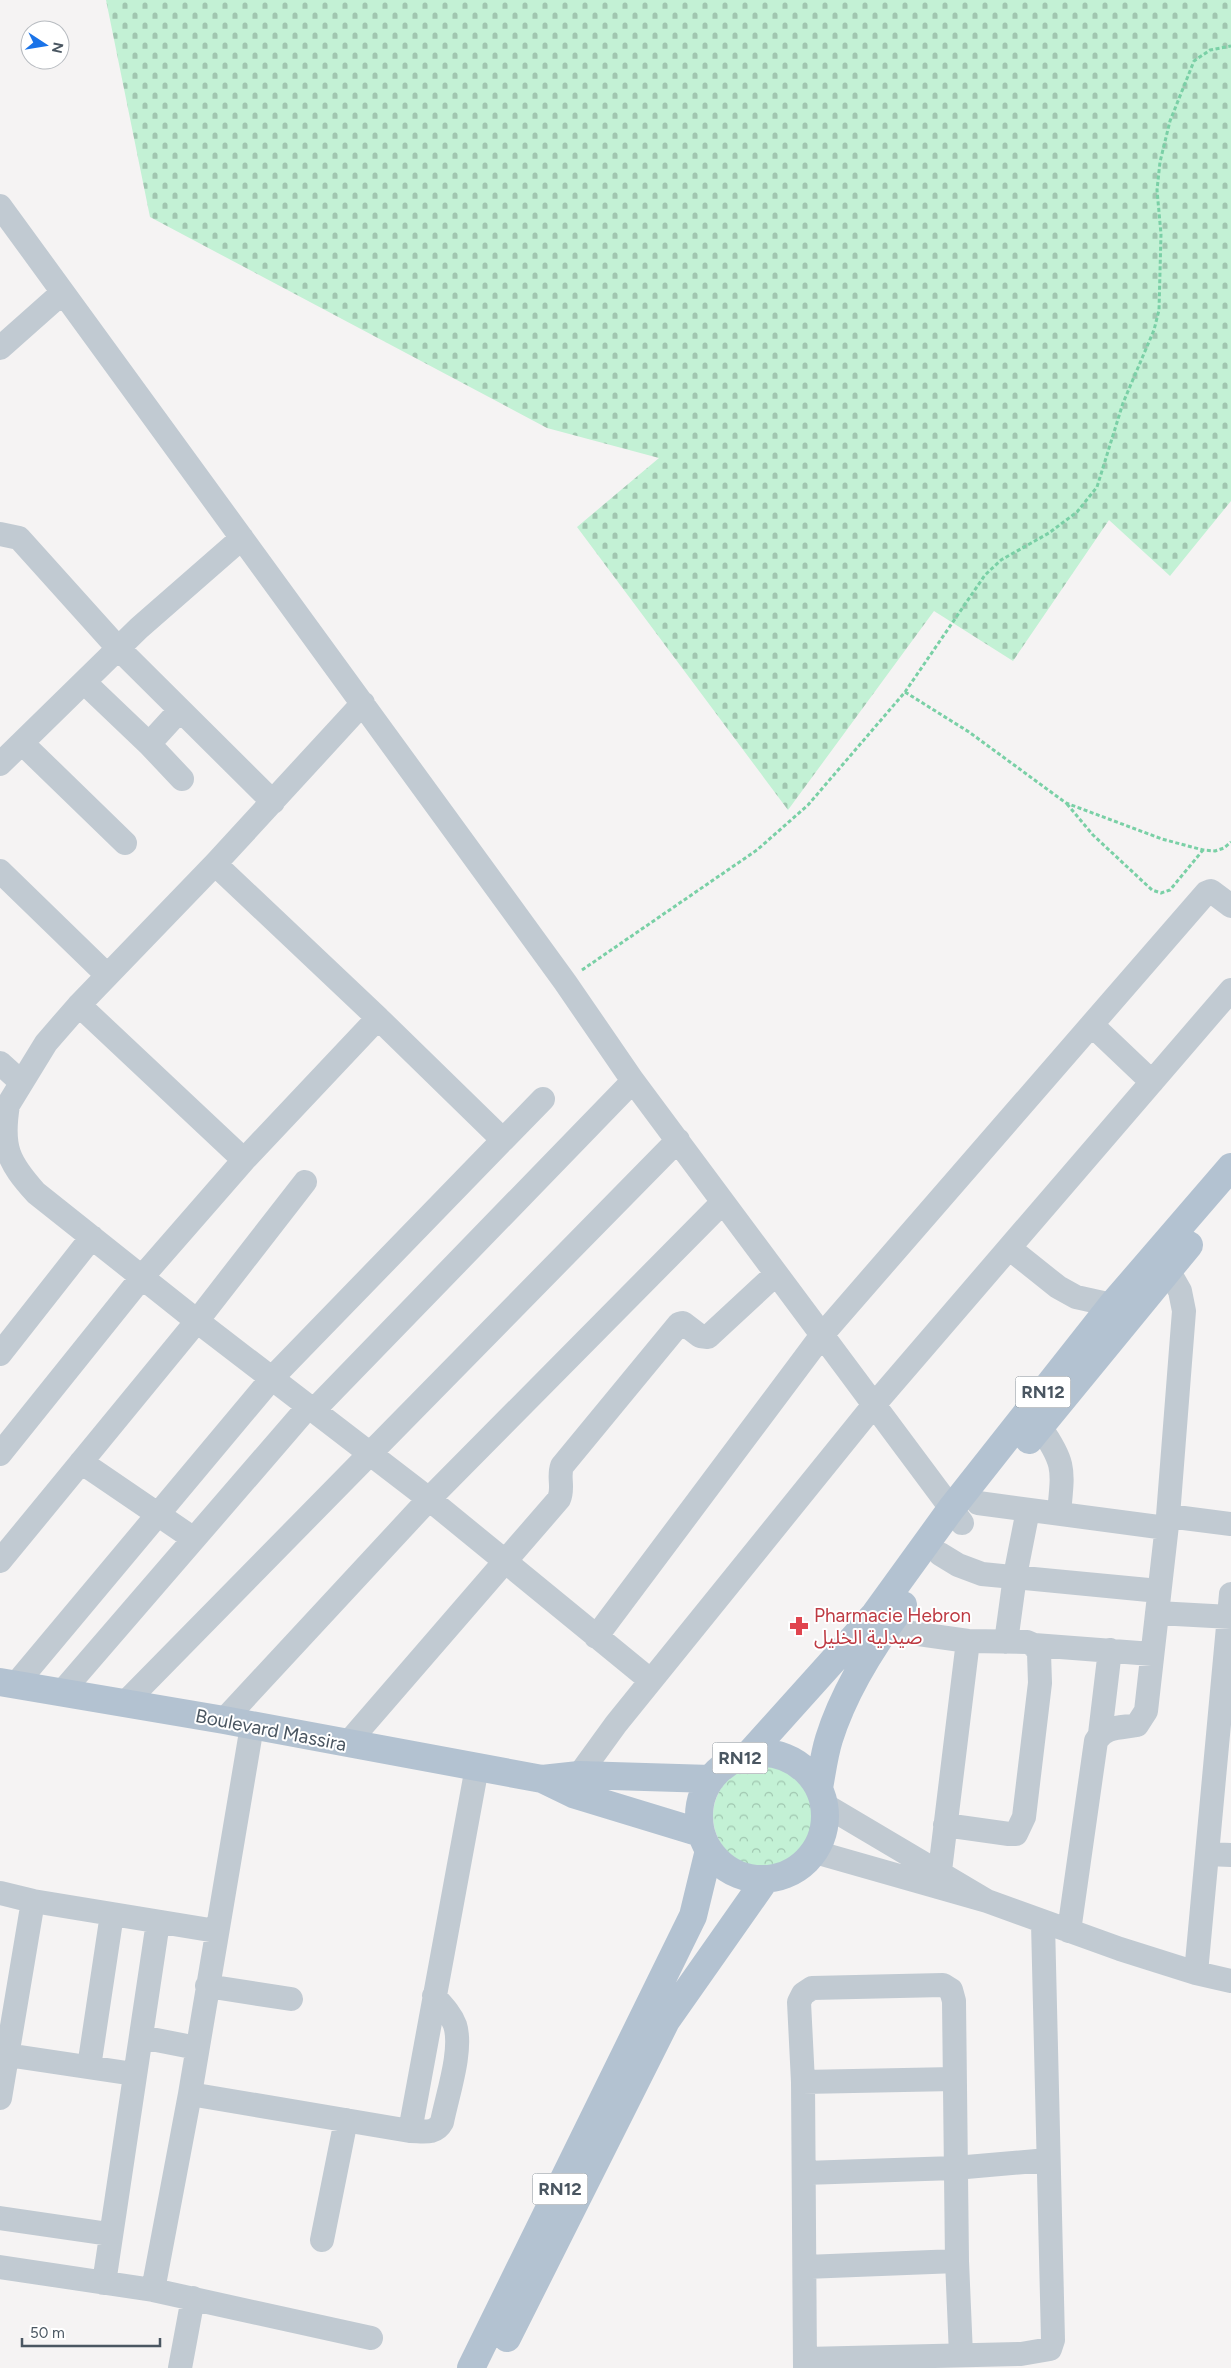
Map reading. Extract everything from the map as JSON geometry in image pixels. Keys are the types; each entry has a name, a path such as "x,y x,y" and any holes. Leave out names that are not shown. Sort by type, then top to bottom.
{"main road":[{"name":"RN12","path":"705,1842 720,1863 733,1873 749,1879 765,1880 784,1876 802,1866 815,1852 824,1829 822,1796 829,1740 875,1628 875,1614 1040,1427 1231,1166"},
{"name":"RN12","path":"749,1754 875,1628 940,1554 964,1512 1112,1305 1163,1261 1231,1196"},
{"name":"Boulevard Massira","path":"8,1683 224,1720 576,1785 711,1779"},
{"name":"RN12","path":"492,2368 658,2015 694,1916 705,1842 699,1814 702,1796 711,1779 728,1763 749,1754 766,1753 782,1756 797,1763 810,1774 822,1796"},
{"path":"576,1785 705,1842"},
{"name":"RN12","path":"471,2368 658,2015 765,1880"}],"street":[{"path":"0,206 364,704 565,982 633,1081 722,1202 822,1334 873,1406 964,1512 1028,1510 1167,1522 1231,1524"},
{"path":"0,348 62,293"},
{"path":"0,534 19,538 118,648 273,802"},
{"path":"0,764 118,648 242,538"},
{"path":"84,682 149,744 182,779"},
{"path":"364,704 215,864 107,975 46,1043 4,1109 4,1159 36,1193 197,1321 429,1499 650,1680"},
{"path":"149,744 180,710"},
{"path":"22,743 125,843"},
{"path":"215,864 378,1018 503,1140"},
{"path":"0,871 107,975"},
{"path":"596,1637 822,1334 1206,893 1211,891 1231,906"},
{"path":"576,1785 650,1680 873,1406 1231,990"},
{"path":"79,1005 244,1160"},
{"path":"0,1454 142,1277 244,1160 378,1018"},
{"path":"1092,1025 1152,1082"},
{"path":"0,1063 21,1082"},
{"path":"61,1693 194,1539 311,1409 633,1081"},
{"path":"8,1683 157,1516 272,1378 543,1099"},
{"path":"124,1704 678,1140"},
{"path":"0,1561 197,1321 305,1182"},
{"path":"224,1720 429,1499 722,1202"},
{"path":"0,1354 92,1237"},
{"path":"1009,1248 1058,1287 1076,1297 1112,1305"},
{"path":"1069,1931 1089,1778 1096,1741 1105,1730 1137,1725 1146,1711 1167,1522 1184,1311 1180,1291 1163,1261"},
{"path":"347,1744 558,1499 562,1493 560,1472 562,1466 679,1324 683,1323 700,1336 708,1337 776,1274"},
{"path":"1040,1427 1056,1449 1063,1472 1059,1514"},
{"path":"81,1462 157,1516 194,1539"},
{"path":"1006,1642 1015,1576 1028,1510"},
{"path":"940,1554 958,1565 982,1574 1015,1576 1158,1602 1230,1610 1226,1699 1207,1854 1196,1973"},
{"path":"875,1628 968,1642 1027,1642 1034,1645 1152,1654"},
{"path":"938,1880 968,1642"},
{"path":"945,1825 1009,1834 1016,1834 1020,1828 1024,1817 1040,1683 1039,1653 1034,1645"},
{"path":"1100,1734 1110,1650"},
{"path":"153,2290 190,2094 252,1726"},
{"path":"410,2131 477,1767"},
{"path":"822,1796 938,1880"},
{"path":"815,1852 938,1880 1043,1923 1196,1973 1231,1980"},
{"path":"1207,1854 1231,1855"},
{"path":"0,1894 216,1931"},
{"path":"0,2098 33,1901"},
{"path":"89,2067 112,1914"},
{"path":"104,2283 109,2234 158,1922"},
{"path":"961,2355 955,2168 954,2001 951,1990 943,1986 812,1988 803,1994 799,2002 804,2174 805,2363 961,2355 1022,2361 1050,2349 1052,2340 1043,1923"},
{"path":"207,1986 291,1999"},
{"path":"190,2094 410,2131 432,2131 438,2129 442,2122 457,2049 457,2035 454,2023 434,1996"},
{"path":"141,2037 197,2048"},
{"path":"7,2055 134,2074"},
{"path":"802,2082 954,2079"},
{"path":"322,2240 346,2120"},
{"path":"804,2174 955,2168 1048,2160"},
{"path":"0,2218 109,2234"},
{"path":"805,2267 957,2261"},
{"path":"0,2266 153,2290 371,2338"},
{"path":"180,2368 193,2298"}],"path":[{"path":"565,982 757,850 808,805 906,692 985,575 1000,560 1049,533 1077,512 1097,487 1123,403 1154,330 1159,310 1161,234 1157,190 1160,162 1170,121 1194,61 1210,50 1231,46"},
{"path":"906,692 969,732 1066,803 1093,835 1152,890 1161,894 1170,890 1203,850"},
{"path":"1066,803 1146,833 1203,850 1215,851 1224,848 1231,842"}],"green space":[{"path":"106,0 1231,0 1231,501 1170,576 1109,520 1013,661 934,611 788,810 577,527 659,458 547,428 150,217"},
{"path":"764,1765 783,1769 800,1780 811,1797 815,1816 811,1835 800,1852 783,1863 764,1867 745,1863 728,1852 717,1835 713,1816 717,1797 728,1780 745,1769"}],"place":[{"name":"Pharmacie Hebron صيدلية الخليل","path":"799,1626"}]}
